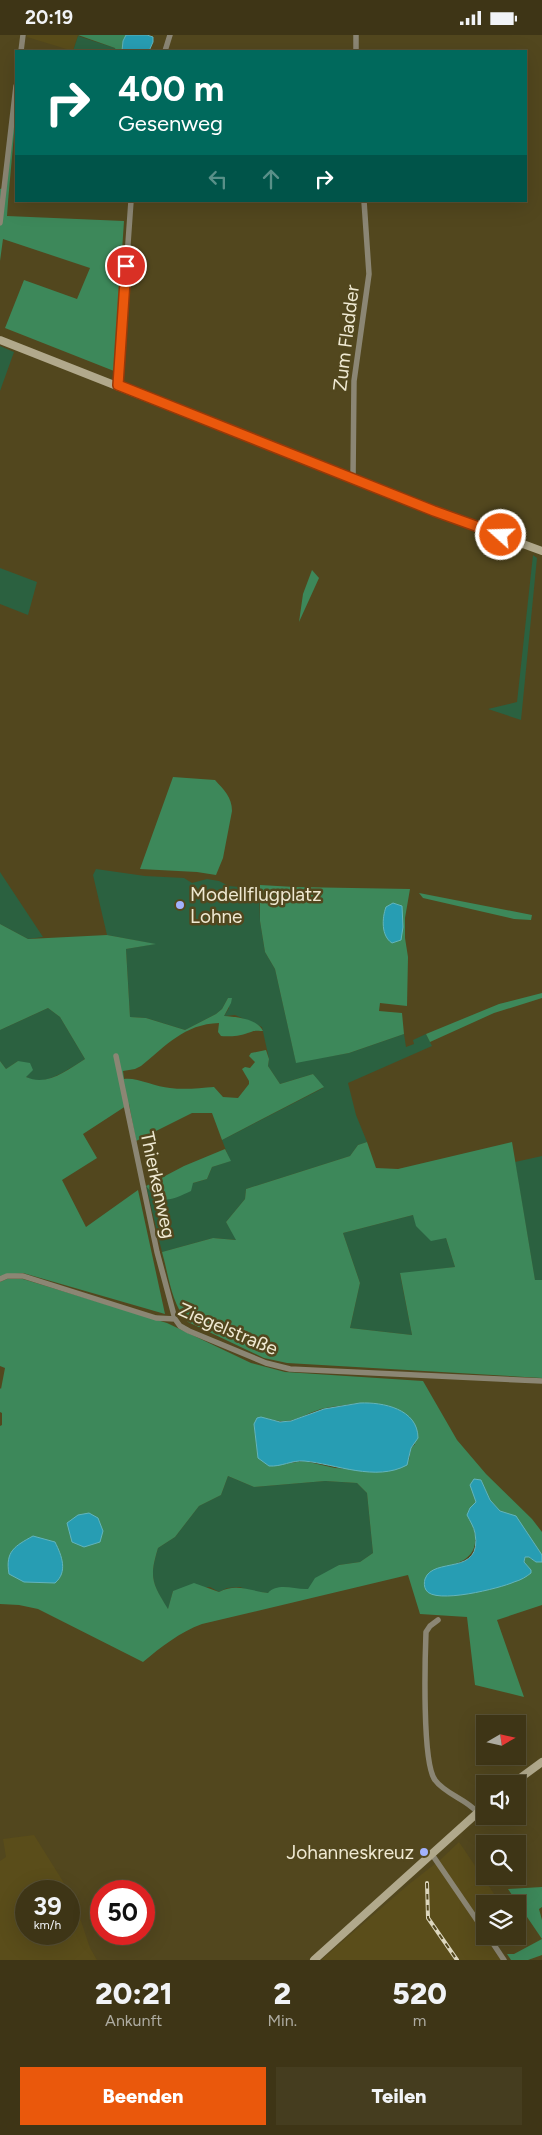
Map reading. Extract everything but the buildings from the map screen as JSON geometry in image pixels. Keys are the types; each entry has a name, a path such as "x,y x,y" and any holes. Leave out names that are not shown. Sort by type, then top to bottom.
{"main road":[{"path":"0,340 434,511 542,551"},
{"path":"524,1775 542,1761"},
{"path":"314,1960 476,1814"}],"street":[{"path":"21,50 23,35"},
{"path":"166,50 170,35"},
{"path":"356,35 356,50"},
{"path":"0,223 15,95"},
{"path":"118,385 131,202"},
{"name":"Zum Fladder","path":"353,479 354,381 369,274 364,202"},
{"name":"Thierkenweg","path":"116,1056 157,1251 175,1319"},
{"name":"Ziegelstraße","path":"0,1279 7,1276 23,1276 156,1317 175,1319 180,1326 189,1331 266,1363 290,1369 542,1381"},
{"path":"438,1620 430,1625 426,1632 426,1736 429,1768 436,1782 476,1812"},
{"path":"431,1853 476,1919"},
{"path":"494,1945 504,1960"}],"shaded area":[{"path":"27,35 78,35 73,50 27,37"},
{"path":"34,1835 62,1880 15,1880 15,1945 80,1945 80,1918 90,1948 97,1960 0,1960 0,1861 6,1857 3,1839"},
{"path":"459,1842 476,1867 476,1885 488,1885 495,1895 476,1895 476,1945 490,1945 501,1960 321,1960 408,1885 440,1860"}],"green space":[{"path":"78,35 126,35 122,50 116,50 115,48"},
{"path":"78,36 115,48 116,50 73,50"},
{"path":"15,94 14,134 7,216 124,221 114,371 5,328 24,280 77,299 90,268 3,239 0,261 0,189 3,188"},
{"path":"0,346 14,352 0,391"},
{"path":"533,555 537,558 521,720 488,709 517,702"},
{"path":"0,568 37,582 28,615 0,604"},
{"path":"312,570 319,578 299,622 303,594"},
{"path":"173,777 215,780 229,798 232,811 223,858 216,875 140,869"},
{"path":"96,869 145,876 184,878 192,883 207,879 219,881 229,886 259,889 260,921 265,952 275,969 296,1062 349,1053 404,1034 406,1047 414,1044 413,1040 426,1034 432,1046 348,1083 356,1115 367,1142 358,1145 350,1156 246,1189 245,1199 226,1222 237,1240 213,1238 162,1252 146,1186 153,1195 207,1179 212,1167 230,1161 222,1140 323,1088 313,1074 280,1084 268,1066 269,1059 262,1027 235,1015 224,1016 229,1008 228,998 222,1009 216,1014 185,1030 146,1018 130,1017 126,949 154,944 107,935 93,875"},
{"path":"0,872 43,937 28,939 0,924"},
{"path":"260,885 410,889 405,918 405,938 408,957 407,1006 380,1003 379,1011 402,1013 404,1034 349,1053 296,1063 275,969 265,952 260,921"},
{"path":"419,893 532,915 531,920 514,919 423,898"},
{"path":"0,924 28,939 107,935 156,944 126,949 130,1017 146,1018 185,1030 216,1014 222,1009 228,998 232,998 224,1016 251,1021 256,1023 263,1031 221,1036 218,1032 219,1023 196,1027 176,1037 141,1066 123,1071 124,1079 134,1079 176,1089 214,1087 223,1097 238,1098 249,1084 242,1069 245,1067 250,1068 255,1062 249,1056 251,1053 266,1050 269,1059 268,1066 280,1084 313,1074 324,1087 222,1140 212,1113 192,1113 136,1141 129,1104 83,1134 97,1158 62,1180 86,1227 138,1190 165,1314 23,1273 0,1276 0,1061 6,1069 18,1061 30,1063 33,1070 26,1077 42,1080 57,1076 85,1059 60,1017 48,1008 0,1030"},
{"path":"542,993 542,998 494,1013 430,1042 426,1034 499,1004"},
{"path":"48,1008 60,1017 85,1059 46,1080 31,1080 25,1075 18,1061 6,1069 0,1061 0,1030"},
{"path":"367,1142 376,1168 398,1169 512,1142 535,1280 542,1280 542,1378 287,1363 264,1358 188,1322 182,1315 171,1289 162,1252 213,1238 236,1240 226,1222 245,1199 246,1189 350,1156 358,1145","holes":["413,1215 416,1226 431,1241 446,1238 455,1267 400,1273 412,1335 350,1328 360,1283 343,1233"]},
{"path":"225,1149 231,1161 212,1167 207,1179 193,1183 191,1191 172,1199 162,1199 146,1186 184,1166"},
{"path":"542,1156 542,1280 535,1281 515,1162"},
{"path":"413,1215 446,1238 455,1267 400,1274 412,1335 350,1328 360,1283 343,1233"},
{"path":"7,1279 23,1279 167,1323 251,1363 285,1372 423,1381 457,1440 486,1474 532,1519 542,1532 542,1555 525,1530 500,1511 490,1500 481,1480 475,1498 476,1502 470,1508 470,1517 475,1535 475,1544 472,1551 462,1561 432,1571 529,1568 524,1562 527,1556 536,1562 542,1562 542,1605 497,1620 524,1697 475,1685 467,1617 420,1614 408,1575 202,1624 164,1645 143,1662 38,1609 0,1604 0,1426 2,1425 2,1413 0,1412 0,1388 5,1368 0,1366 0,1282","holes":["360,1403 415,1444 411,1448 409,1460 387,1471 335,1468 304,1461 269,1466 258,1457 254,1424 266,1418 288,1421 321,1409","228,1476 254,1487 325,1481 357,1483 367,1493 373,1553 360,1562 339,1565 315,1578 308,1589 282,1587 268,1593 244,1588 231,1588 219,1592 194,1583 173,1591 168,1609 158,1593 153,1574 158,1548 175,1537 199,1506 221,1495"]},
{"path":"228,1476 254,1487 325,1481 357,1483 367,1493 373,1553 360,1562 339,1565 309,1589 283,1587 268,1593 250,1591 240,1587 227,1588 219,1592 210,1587 173,1591 168,1610 155,1586 153,1574 158,1548 175,1537 199,1506 221,1495"},
{"path":"542,1887 542,1907 539,1909 542,1920 542,1939 526,1915 526,1895 512,1895 508,1889"},
{"path":"542,1939 542,1955 528,1960 511,1960 507,1954 514,1954"}],"water":[{"path":"126,35 147,35 153,37 149,50 122,50"},
{"path":"393,903 402,906 403,927 401,940 392,943 386,936 383,921 386,907"},
{"path":"360,1403 379,1404 398,1409 412,1420 418,1438 411,1448 407,1465 395,1470 369,1472 304,1461 269,1466 258,1458 254,1424 257,1418 261,1417 280,1422 291,1421 324,1409"},
{"path":"474,1479 481,1480 490,1500 500,1511 516,1516 542,1555 542,1562 536,1562 529,1557 525,1557 524,1562 531,1570 531,1573 519,1580 496,1588 454,1596 432,1594 426,1590 424,1585 425,1579 430,1572 437,1568 465,1561 472,1556 475,1547 474,1531 467,1515 470,1508 476,1502 470,1485"},
{"path":"89,1513 98,1518 103,1531 100,1542 84,1547 72,1542 67,1523 78,1515"},
{"path":"33,1536 55,1542 58,1547 63,1569 55,1583 24,1582 9,1574 9,1560 13,1550 16,1546"}],"railway":[{"path":"427,1883 428,1918 457,1960"}],"place":[{"name":"Modellflugplatz Lohne","path":"180,905"},
{"name":"Johanneskreuz","path":"424,1852"}],"route":[{"path":"126,266 118,385 434,511 501,535"}]}
